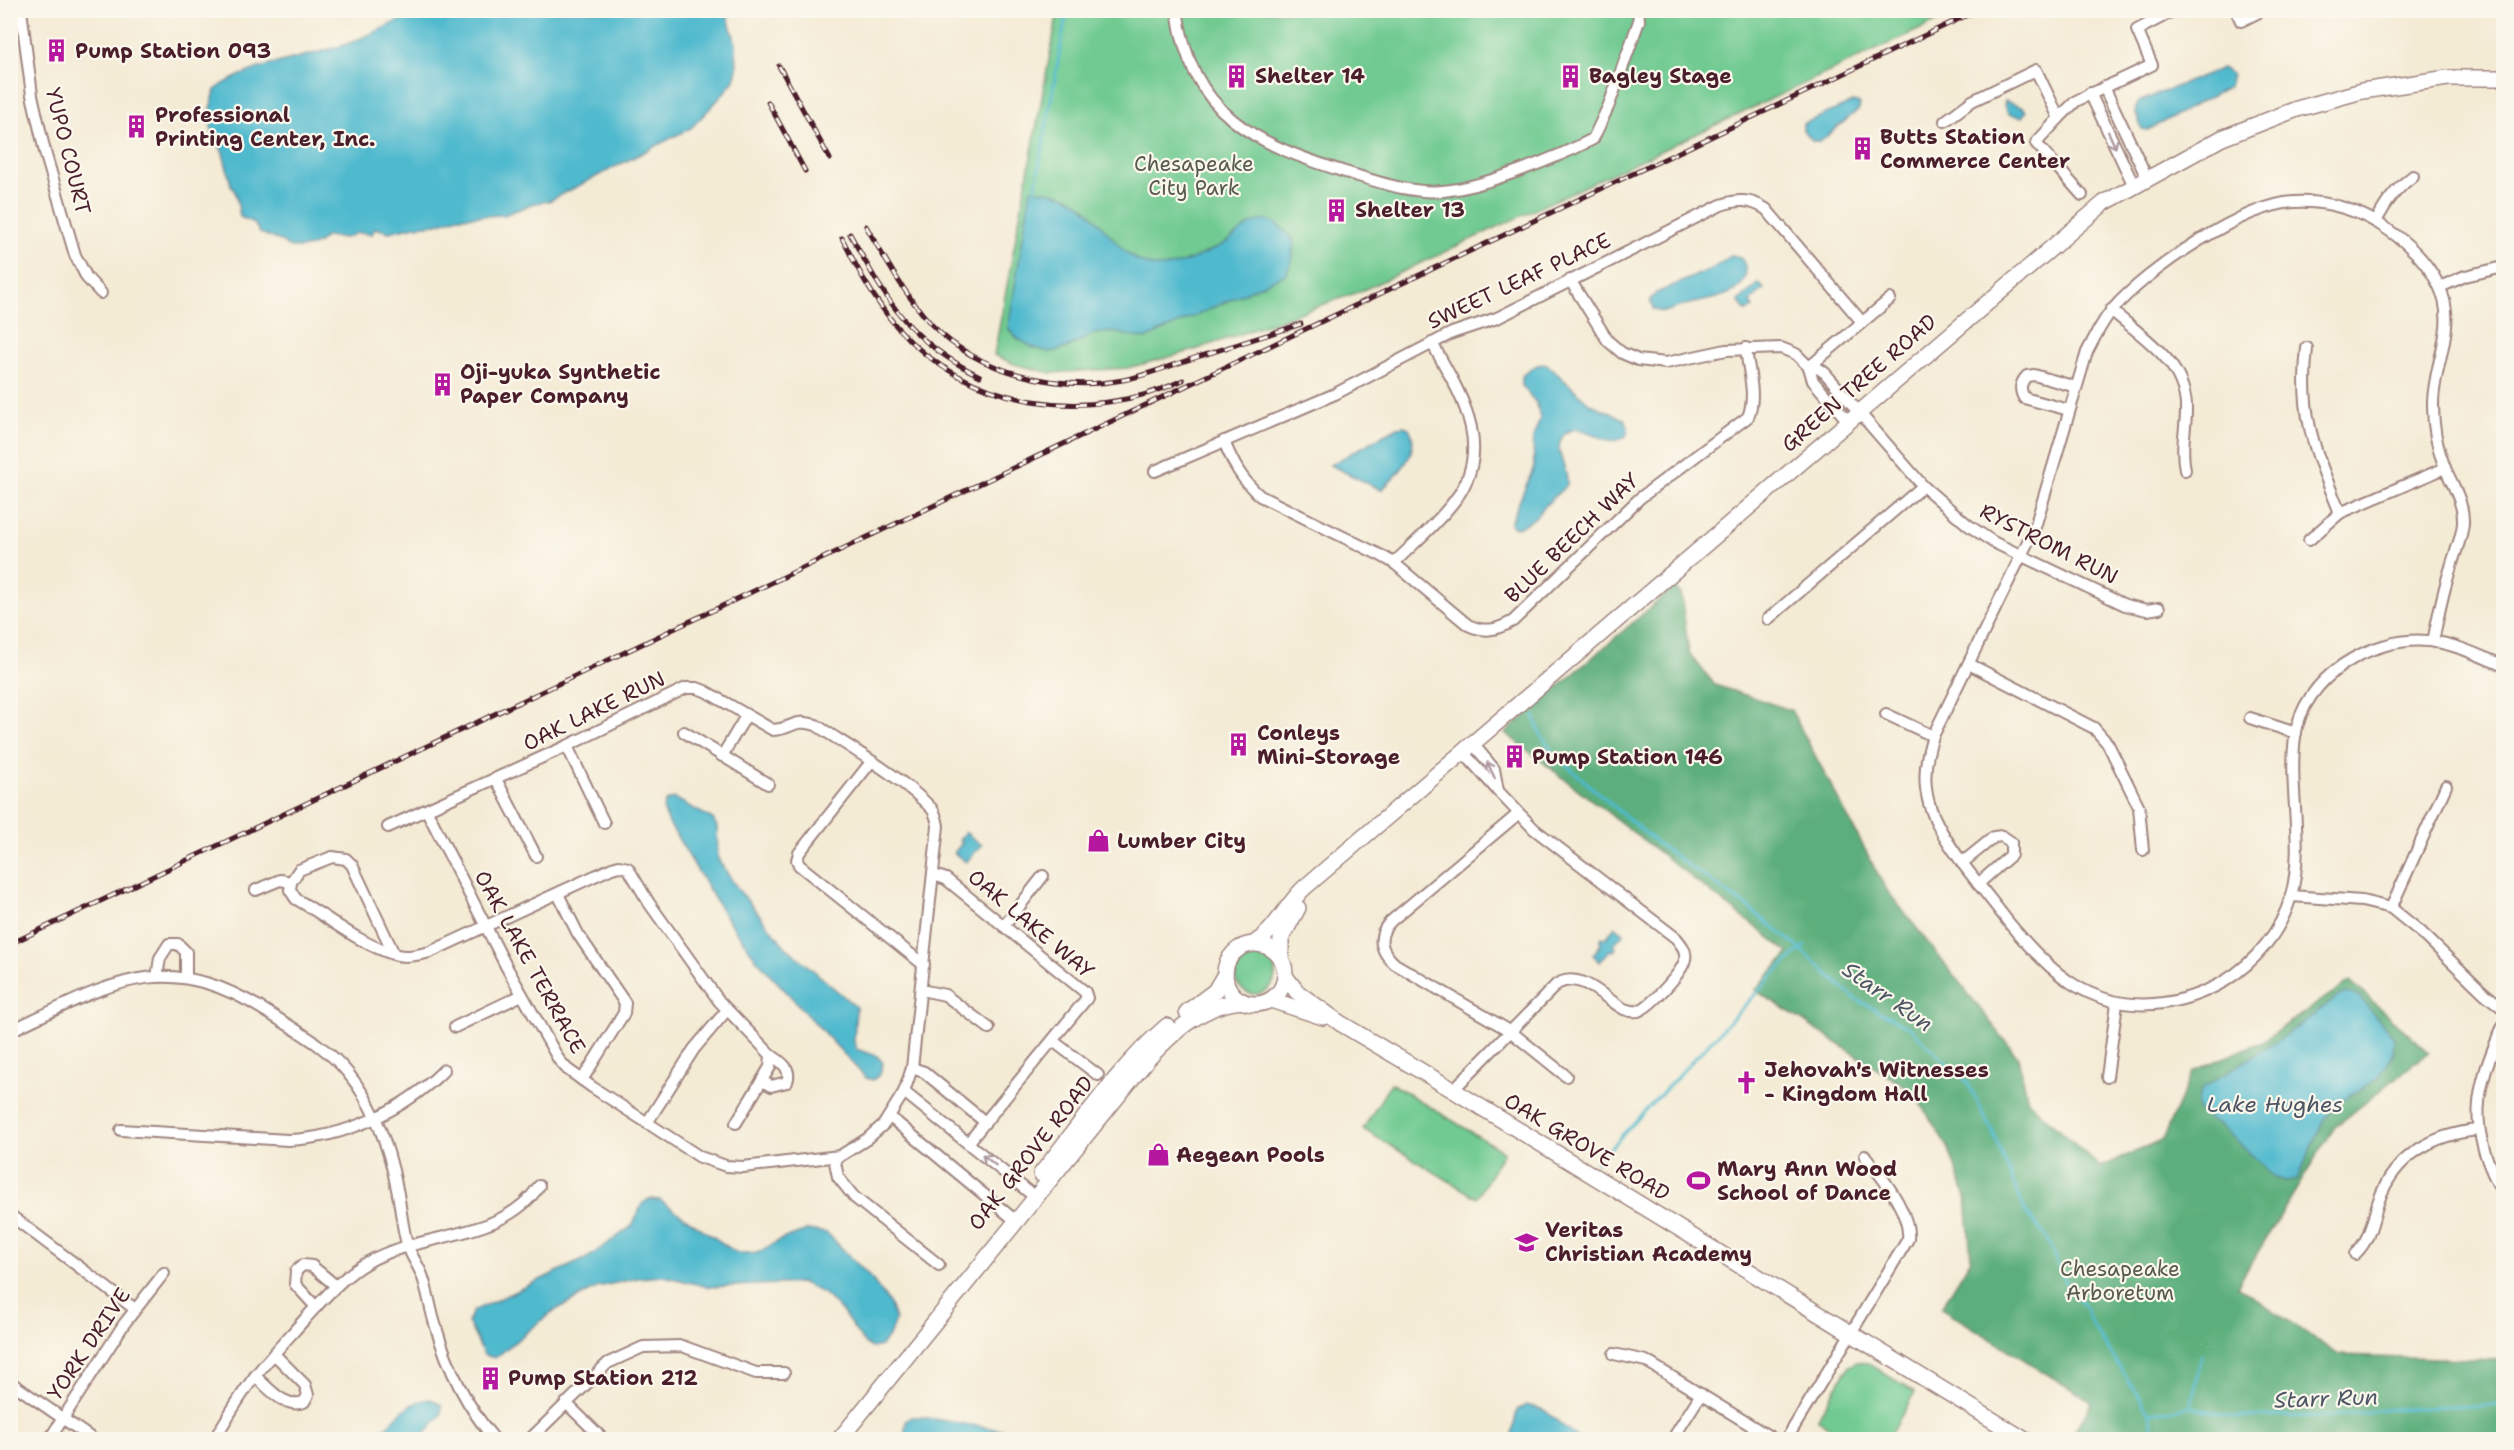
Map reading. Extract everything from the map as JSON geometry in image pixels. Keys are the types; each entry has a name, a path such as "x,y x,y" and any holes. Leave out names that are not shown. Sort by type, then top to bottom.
{"street":[{"name":"YUPO COURT","path":"21,10 32,95 45,152 75,255 87,278 101,293"},
{"path":"1177,10 1187,56 1205,92 1228,117 1250,134 1300,158 1378,182 1429,192 1464,187 1507,174 1593,139 1609,105 1639,21 1638,10"},
{"path":"2082,195 2036,143 2076,101 2152,65 2137,30 2175,10"},
{"path":"2236,10 2241,21 2263,10"},
{"path":"1945,121 1972,101 2036,70 2059,118"},
{"name":"GREEN TREE ROAD","path":"1255,944 1267,935 1294,897 2092,212 2140,182 2222,138 2297,109 2362,91 2448,78 2504,78"},
{"path":"2104,87 2140,182"},
{"path":"2090,93 2140,182"},
{"path":"2376,222 2385,204 2397,188 2413,176"},
{"name":"SWEET LEAF PLACE","path":"1155,471 1335,394 1452,333 1497,318 1721,205 1745,200 1766,209 1862,322"},
{"path":"2433,642 2440,604 2463,522 2461,504 2438,447 2433,403 2446,342 2445,305 2440,287 2413,250 2376,222 2335,205 2292,202 2271,206 2250,213 2180,254 2134,287 2111,310 2087,352 2035,527 1933,736 1926,756 1924,778 1926,799 1933,819 1962,863 2027,944 2052,970 2078,987 2117,1003 2145,1005 2169,1002 2193,996 2222,983 2254,958 2270,939 2282,918 2291,896 2296,843 2293,767 2296,733 2304,710 2315,693 2344,664 2374,648 2393,643 2445,644 2504,666"},
{"path":"2440,287 2465,276 2504,267"},
{"path":"1570,280 1608,341 1622,353 1638,360 1666,363 1726,350 1789,349 1809,367 1890,299"},
{"path":"2111,310 2168,359 2178,373 2184,390 2186,407 2182,439 2185,470"},
{"path":"1394,563 1455,501 1465,483 1472,462 1473,433 1468,414 1460,393 1432,344"},
{"name":"BLUE BEECH WAY","path":"1224,441 1234,466 1245,483 1260,496 1394,563 1473,627 1491,630 1513,621 1640,498 1748,417 1753,393 1746,348"},
{"path":"2307,348 2303,376 2304,405 2309,433 2340,513"},
{"name":"RYSTROM RUN","path":"1809,367 1813,381 1854,416 1923,486 1968,525 2020,555 2136,609 2159,608"},
{"path":"2068,410 2024,398 2020,387 2027,376 2034,375 2076,387"},
{"path":"2309,540 2340,513 2445,468"},
{"path":"1768,619 1923,486"},
{"path":"1969,664 2094,728 2108,744 2139,807 2143,850"},
{"name":"OAK LAKE RUN","path":"388,827 692,687 705,691 772,730 788,727 794,722 816,725 909,790 934,813 939,831 912,1068 904,1092"},
{"path":"1886,714 1933,736"},
{"path":"722,756 746,716"},
{"path":"2250,718 2296,733"},
{"path":"684,732 768,784"},
{"path":"567,746 604,823"},
{"path":"1453,1090 1541,998 1565,979 1580,981 1624,1009 1632,1012 1639,1011 1652,1003 1683,965 1686,958 1682,945 1676,938 1518,814 1498,791 1468,749"},
{"path":"871,762 799,853 797,860 799,865 924,965"},
{"path":"496,779 536,856"},
{"path":"2391,908 2446,786"},
{"name":"OAK LAKE TERRACE","path":"427,811 522,995 559,1060 582,1080 700,1156 726,1166 743,1167 834,1157 854,1149 867,1139 890,1117 904,1092"},
{"path":"1518,814 1391,921 1381,933 1380,942 1387,957 1395,964 1510,1031 1566,1076"},
{"path":"1962,863 1994,837 2002,836 2011,842 2012,855 1978,884"},
{"path":"394,954 352,864 346,859 332,856 299,870 291,882 290,890 296,899 361,939 394,954 408,956 430,952 612,868 619,866 628,868 649,903 726,1010 788,1069 787,1082 771,1086 762,1081"},
{"name":"OAK LAKE WAY","path":"934,875 946,879 1087,994 1085,1002 968,1143"},
{"name":"GREEN TREE ROAD","path":"1281,957 1284,932 1321,875"},
{"path":"1004,926 1043,876"},
{"path":"256,890 280,880 291,882"},
{"path":"558,894 578,934 625,1003 624,1013 582,1080"},
{"path":"2291,896 2354,900 2391,908 2422,933 2484,993 2504,1009"},
{"path":"157,977 163,949 169,944 178,944 186,952 186,978"},
{"path":"1255,944 1270,947 1281,957 1285,976 1281,990 1271,1000 1254,1005 1242,1001 1229,990 1225,974 1226,964 1235,951 1244,945 1255,944"},
{"name":"OAK GROVE ROAD","path":"839,1440 890,1375 910,1355 1141,1051 1170,1024 1215,991 1225,974"},
{"name":"OAK GROVE ROAD","path":"1285,976 1297,992 1340,1023 2025,1440"},
{"path":"10,1031 103,988 134,979 157,977 203,981 236,993 313,1041 347,1072 364,1095 375,1117 394,1175 408,1246 423,1276 435,1324 449,1365 467,1400 495,1440"},
{"path":"921,990 945,995 989,1028"},
{"path":"455,1027 522,995"},
{"name":"OAK GROVE ROAD","path":"1271,1000 1286,1003 1340,1023"},
{"name":"OAK GROVE ROAD","path":"1031,1194 1162,1044 1203,1012 1215,1006 1242,1001"},
{"path":"2107,1077 2117,1003"},
{"path":"647,1123 694,1049 726,1010"},
{"path":"2504,1024 2483,1074 2477,1111 2479,1130 2493,1176 2504,1195"},
{"path":"1053,1041 1098,1075"},
{"path":"736,1123 770,1067 771,1055"},
{"path":"912,1068 924,1072 985,1122"},
{"path":"121,1130 299,1139 334,1133 409,1101 444,1070"},
{"path":"904,1092 1031,1194"},
{"path":"890,1117 1012,1218"},
{"path":"2355,1254 2368,1238 2379,1199 2402,1162 2418,1148 2437,1138 2457,1132 2479,1130"},
{"path":"1786,1440 1905,1245 1908,1234 1906,1222 1888,1185 1865,1156"},
{"path":"834,1157 838,1177 854,1197 939,1264"},
{"path":"214,1440 255,1376 336,1286 367,1262 387,1252 454,1235 514,1210 527,1201 539,1186"},
{"path":"10,1215 135,1310"},
{"path":"316,1306 295,1284 296,1271 303,1265 312,1266 336,1286"},
{"name":"YORK DRIVE","path":"49,1440 135,1310 164,1273"},
{"path":"529,1440 608,1364 642,1347 682,1346 756,1373 784,1373"},
{"path":"255,1376 287,1404 295,1405 304,1402 308,1395 305,1385 274,1354"},
{"path":"1614,1354 1646,1361 1775,1440"},
{"path":"10,1382 94,1440"},
{"path":"1672,1440 1701,1394"},
{"path":"566,1403 604,1440"}],"green space":[{"name":"Chesapeake City Park","path":"1058,11 1959,11 1361,291 1195,350 1128,368 1051,373 1014,364 994,355"},
{"name":"Chesapeake Arboretum","path":"1674,587 1681,594 1689,653 1715,685 1791,710 1886,889 2018,1057 2028,1101 2100,1167 2162,1140 2193,1071 2261,1042 2350,981 2428,1052 2334,1128 2237,1286 2339,1355 2503,1360 2503,1439 2071,1439 2092,1402 1941,1308 1971,1259 1966,1197 1948,1147 1913,1092 1755,990 1789,953 1505,733"},
{"path":"1255,954 1263,955 1269,960 1274,966 1274,982 1269,988 1263,993 1255,994 1247,993 1241,988 1236,982 1235,974 1236,966 1241,960 1247,955"},
{"path":"1391,1083 1504,1152 1477,1198 1363,1129"},
{"path":"1857,1362 1867,1363 1915,1392 1888,1439 1847,1439 1817,1419 1849,1366"}],"water":[{"path":"421,10 726,11 736,44 737,70 733,82 691,128 549,201 535,203 504,215 458,217 437,224 389,232 375,228 372,234 357,233 345,238 326,236 318,243 302,248 286,246 283,242 260,233 254,223 240,217 236,194 231,185 223,153 213,133 210,113 215,90 261,67 333,49 376,32"},
{"path":"2222,68 2232,74 2229,87 2148,130 2142,129 2135,111 2138,102"},
{"path":"2005,101 2024,108 2026,112 2022,117 2009,114 2004,105"},
{"path":"1853,102 1860,104 1859,109 1821,141 1813,141 1803,130 1803,124"},
{"path":"1031,189 1057,193 1071,198 1093,216 1123,249 1134,258 1147,264 1161,267 1185,262 1219,247 1251,224 1263,220 1276,224 1294,241 1292,261 1286,274 1145,339 1113,332 1094,334 1066,348 1050,352 1034,348 1018,339 1008,328"},
{"path":"1732,255 1741,258 1745,266 1742,284 1735,290 1726,295 1667,311 1653,309 1650,300 1656,293 1715,267"},
{"path":"1759,283 1764,289 1750,301 1753,308 1746,311 1738,301"},
{"path":"1547,364 1589,403 1626,420 1628,429 1626,436 1619,440 1604,439 1581,430 1574,429 1567,432 1559,444 1559,451 1567,485 1530,521 1515,528 1510,523 1534,467 1533,438 1540,419 1537,404 1522,386 1522,376 1537,365"},
{"path":"1398,427 1409,428 1412,437 1410,454 1401,470 1381,490 1330,465"},
{"path":"674,798 713,819 717,827 718,859 737,888 785,946 856,1007 854,1042 856,1049 877,1056 883,1063 880,1074 873,1080 866,1078 757,960 723,913 663,810 666,801"},
{"path":"965,832 982,845 966,862 954,853 962,843 959,840"},
{"path":"1615,926 1624,933 1614,944 1616,948 1614,951 1610,950 1600,962 1593,955 1601,944 1602,937 1606,938"},
{"name":"Lake Hughes","path":"2348,993 2359,997 2394,1037 2393,1055 2378,1079 2338,1102 2324,1119 2297,1180 2286,1182 2276,1178 2223,1128 2204,1116 2197,1109 2197,1101 2202,1088 2276,1042 2341,995"},
{"path":"649,1199 660,1200 737,1253 757,1253 782,1239 807,1230 827,1233 871,1278 890,1304 895,1320 890,1334 881,1346 872,1348 864,1343 841,1310 823,1293 803,1283 708,1287 664,1276 638,1278 598,1287 552,1312 495,1358 484,1355 468,1322 473,1311 587,1258 632,1226 642,1204"},
{"path":"431,1399 442,1406 441,1415 420,1439 376,1439 407,1408 422,1400"},
{"path":"1526,1405 1544,1410 1579,1439 1511,1439 1517,1410"},
{"path":"912,1417 1059,1439 904,1439 906,1421"}],"waterway":[{"path":"1035,190 1067,10"},
{"name":"Starr Run","path":"1534,716 1541,735 1556,756 1619,811 1657,843 1746,906 1798,947 1854,998 1910,1028 1967,1082 1992,1130 2025,1211 2046,1237 2065,1282 2086,1309 2092,1325 2150,1413 2191,1407 2232,1417 2335,1416 2393,1409 2504,1405"},
{"name":"Starr Run","path":"1597,1162 1779,969 1805,945"},
{"path":"2191,1407 2202,1354"},
{"name":"Starr Run","path":"2150,1413 2154,1440"}],"railway":[{"path":"10,944 1978,10"},
{"path":"779,66 830,159"},
{"path":"768,102 805,171"},
{"path":"866,226 922,314 951,342 972,356 996,367 1047,381 1098,383 1123,380 1301,324"},
{"path":"850,234 876,280 902,317 935,348 955,363 980,376"},
{"path":"842,238 867,284 897,327 926,354 958,376 993,391 1031,401 1070,404 1108,402 1147,394 1183,380"}],"place":[{"name":"Pump Station 093","path":"57,51"},
{"name":"Shelter 14","path":"1237,76"},
{"name":"Bagley Stage","path":"1571,76"},
{"name":"Professional Printing Center, Inc.","path":"137,127"},
{"name":"Butts Station Commerce Center","path":"1862,149"},
{"name":"Shelter 13","path":"1337,210"},
{"name":"Oji-yuka Synthetic Paper Company","path":"442,384"},
{"name":"Conleys Mini-Storage","path":"1239,745"},
{"name":"Pump Station 146","path":"1514,757"},
{"name":"Lumber City","path":"1099,841"},
{"name":"Jehovah's Witnesses - Kingdom Hall","path":"1746,1082"},
{"name":"Aegean Pools","path":"1158,1155"},
{"name":"Mary Ann Wood School of Dance","path":"1699,1181"},
{"name":"Veritas Christian Academy","path":"1527,1242"},
{"name":"Pump Station 212","path":"490,1378"}]}
